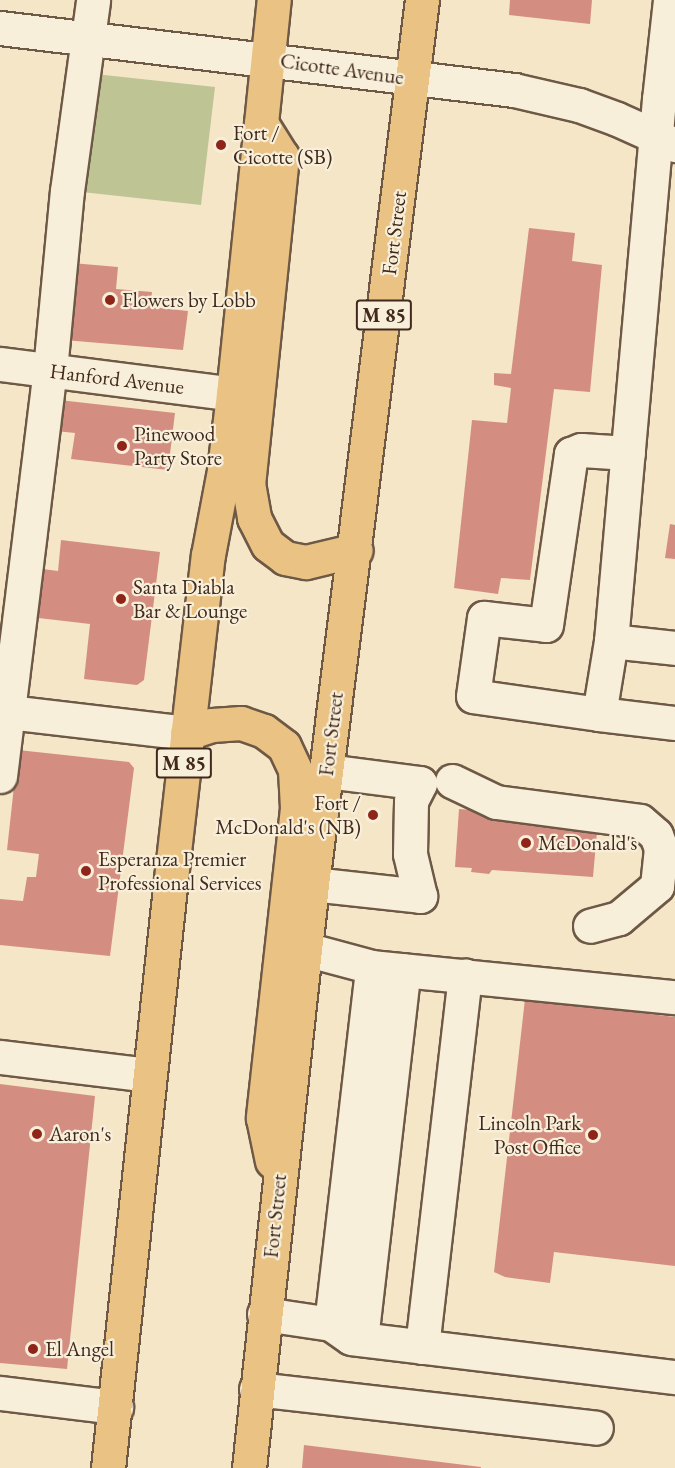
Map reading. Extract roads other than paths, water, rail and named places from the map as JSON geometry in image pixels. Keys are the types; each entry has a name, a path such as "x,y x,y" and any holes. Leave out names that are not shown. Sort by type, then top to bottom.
{"main road":[{"name":"M 85","path":"108,1468 148,1075 208,555 224,470 274,0"},
{"name":"Fort Street","path":"249,1468 312,884 356,550 422,0"},
{"path":"261,123 282,156 248,483 254,518 268,545 285,558 306,562 356,550"},
{"path":"187,733 212,725 241,723 264,731 284,746 295,770 297,808 262,1118 278,1186"},
{"path":"114,1418 122,1468"}],"street":[{"path":"0,776 4,711 50,370 68,191 93,0"},
{"path":"599,714 611,640 628,453 666,141 670,0"},
{"name":"Cicotte Avenue","path":"0,28 514,90 549,97 617,119 666,141"},
{"name":"Hanford Avenue","path":"0,364 233,393"},
{"path":"628,453 581,450 571,454 546,625 484,618 473,696 675,723"},
{"path":"611,640 675,648"},
{"path":"4,711 187,733"},
{"path":"326,771 436,782 496,802 640,821 656,835 661,848 657,886 619,918 590,926"},
{"path":"312,884 420,896 410,854 411,801 436,782"},
{"path":"305,949 388,968 675,997"},
{"path":"331,1324 388,968"},
{"path":"361,1339 388,968"},
{"path":"422,1347 465,975"},
{"path":"0,1057 148,1075"},
{"path":"264,1314 331,1324 351,1338 675,1377"},
{"path":"256,1389 596,1428"},
{"path":"0,1393 114,1418"}],"place":[{"name":"Fort / Cicotte (SB)","path":"221,145"},
{"name":"Flowers by Lobb","path":"110,300"},
{"name":"Pinewood Party Store","path":"122,446"},
{"name":"Santa Diabla Bar & Lounge","path":"121,599"},
{"name":"Fort / McDonald's (NB)","path":"373,815"},
{"name":"McDonald's","path":"526,843"},
{"name":"Esperanza Premier Professional Services","path":"86,871"},
{"name":"Aaron's","path":"37,1134"},
{"name":"Lincoln Park Post Office","path":"593,1135"},
{"name":"El Angel","path":"33,1349"}]}
